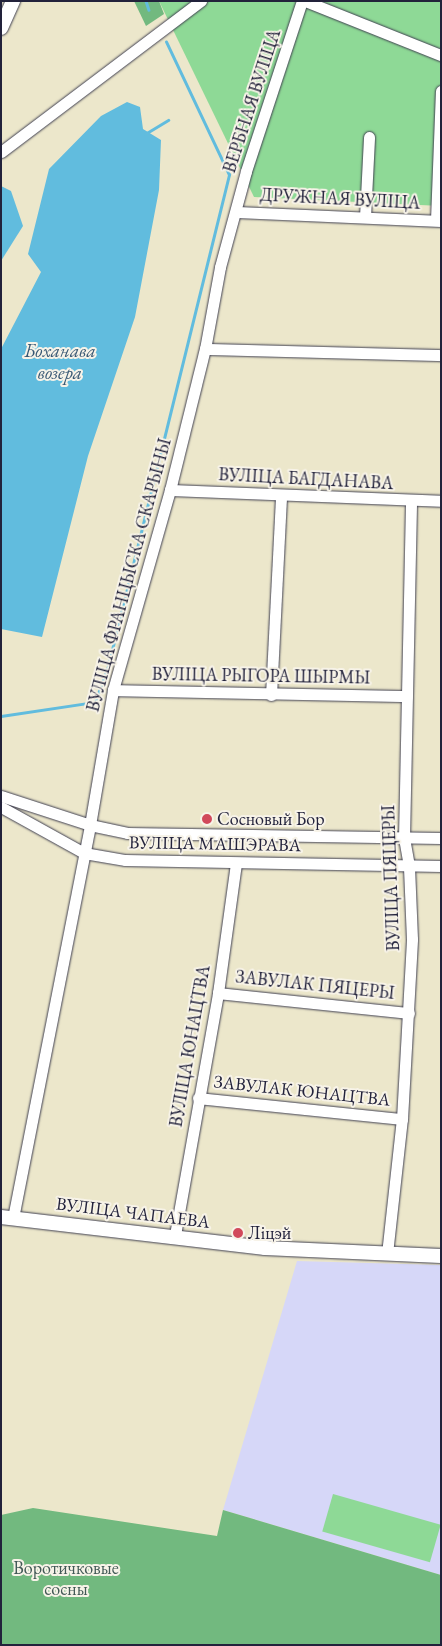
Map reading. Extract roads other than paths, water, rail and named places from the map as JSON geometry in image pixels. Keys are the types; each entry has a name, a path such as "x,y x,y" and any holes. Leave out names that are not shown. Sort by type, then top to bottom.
{"main road":[{"path":"1,28 12,1"},
{"name":"ВУЛІЦА ЧАПАЕВА","path":"7,1218 264,1248 441,1256"}],"street":[{"path":"1,152 200,1"},
{"path":"304,1 441,55"},
{"name":"ВЕРБНАЯ ВУЛІЦА","path":"205,349 220,268 237,212 246,171 304,1"},
{"path":"438,220 441,91"},
{"path":"365,217 369,137"},
{"name":"ДРУЖНАЯ ВУЛІЦА","path":"237,212 438,220"},
{"path":"205,349 441,355"},
{"name":"ВУЛІЦА ФРАНЦЫСКА СКАРЫНЫ","path":"7,1218 90,825 113,690 170,490 205,349"},
{"name":"ВУЛІЦА БАГДАНАВА","path":"170,490 441,501"},
{"path":"271,694 281,496"},
{"name":"ВУЛІЦА ПЯЦЕРЫ","path":"387,1254 402,1119 412,939 410,866 404,838 411,501"},
{"name":"ВУЛІЦА РЫГОРА ШЫРМЫ","path":"113,690 407,696"},
{"name":"ВУЛІЦА МАШЭРАВА","path":"1,796 90,825 127,833 441,838"},
{"name":"ВУЛІЦА МАШЭРАВА","path":"1,807 84,853 125,860 441,866"},
{"name":"ВУЛІЦА ЮНАЦТВА","path":"174,1236 218,993 236,863"},
{"name":"ЗАВУЛАК ПЯЦЕРЫ","path":"218,993 409,1013"},
{"name":"ЗАВУЛАК ЮНАЦТВА","path":"198,1098 402,1119"}],"water":[{"name":"Боханава возера","path":"127,102 140,107 143,129 161,140 159,190 135,317 88,456 42,637 1,629 1,349 41,272 28,254 49,169 101,116"},
{"path":"1,186 11,191 23,226 1,261"}],"waterway":[{"path":"146,1 149,10"},
{"path":"1,716 95,702 108,666 229,175 166,42"},
{"path":"145,134 168,120"}],"place":[{"name":"Сосновый Бор","path":"207,819"},
{"name":"Ліцэй","path":"238,1233"}],"park label":[{"name":"Воротичковые сосны","path":"66,1579"}]}
